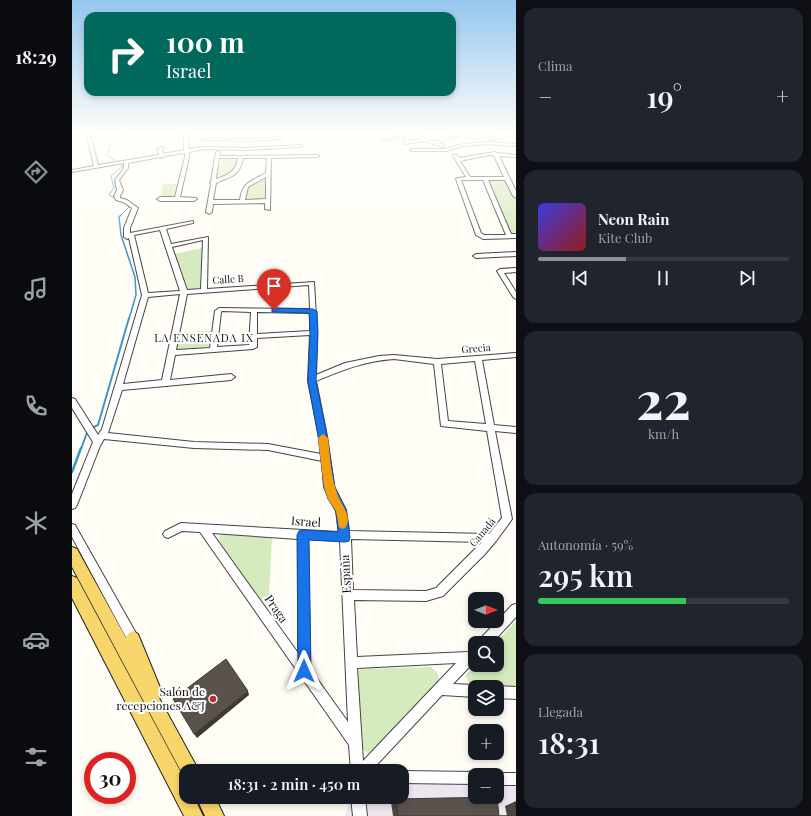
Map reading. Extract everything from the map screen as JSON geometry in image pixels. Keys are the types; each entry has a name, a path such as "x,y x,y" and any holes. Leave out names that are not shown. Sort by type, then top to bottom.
{"main road":[{"path":"72,553 186,764"},
{"path":"72,583 194,816"},
{"path":"133,639 170,733"},
{"path":"209,804 215,816"}],"street":[{"path":"123,171 117,180 120,190 117,196 118,199 125,201 135,208 127,228 127,237"},
{"path":"176,199 183,171"},
{"path":"209,212 212,183 216,171"},
{"path":"212,183 237,171"},
{"path":"464,171 468,178"},
{"path":"504,171 516,196"},
{"path":"242,202 243,190 246,186 269,174 268,208"},
{"path":"484,178 509,236"},
{"path":"507,178 458,179 478,234 483,237 516,236"},
{"path":"160,200 194,199"},
{"path":"210,202 268,201"},
{"path":"72,504 100,439 120,387 145,295 131,234 163,229 191,222"},
{"path":"163,229 184,292 166,382"},
{"path":"169,246 206,238 204,290"},
{"path":"476,256 516,254"},
{"path":"516,270 500,271 516,297"},
{"name":"Calle B","path":"145,295 312,283"},
{"name":"España","path":"312,283 314,333 312,380 330,487 334,499 341,510 345,537 357,764"},
{"path":"213,350 219,310 313,311"},
{"path":"172,353 253,347 254,310"},
{"path":"253,336 314,333"},
{"name":"Grecia","path":"312,380 348,365 379,358 394,357 437,362 516,355"},
{"name":"Canadá","path":"348,595 426,596 439,592 493,538 507,519 478,358"},
{"path":"437,362 444,424 516,430"},
{"path":"120,387 231,377"},
{"path":"72,401 100,439 194,445 268,447 325,458"},
{"name":"Israel","path":"168,534 181,527 345,537 351,535 493,538"},
{"path":"72,528 133,639"},
{"name":"Praga","path":"203,529 355,742"},
{"path":"303,535 304,671"},
{"path":"491,636 516,610"},
{"path":"351,663 468,654"},
{"path":"369,764 468,659"},
{"path":"440,689 468,691"},
{"path":"504,692 516,693"},
{"path":"409,777 468,778"},
{"path":"504,779 516,779"},
{"path":"359,804 360,816"}],"shaded area":[{"path":"409,777 468,778 468,804 504,804 504,779 516,779 516,816 345,816 349,804 409,804"}],"green space":[{"path":"219,171 232,171 221,176 218,175"},
{"path":"265,180 265,199 247,200 248,187"},
{"path":"488,180 506,180 516,201 516,233 510,234"},
{"path":"163,184 177,184 173,197 160,198"},
{"path":"202,248 200,288 188,289 175,254"},
{"path":"211,331 209,347 177,349 180,332"},
{"path":"221,533 272,538 268,613 217,543"},
{"path":"516,621 516,688 504,688 504,680 468,681 465,676 469,672 504,672 504,636 502,636"},
{"path":"431,667 437,672 440,681 369,753 363,750 359,744 357,673 360,669"}],"building":[{"name":"Salón de recepciones A&J","path":"226,659 248,691 194,734 173,699"},
{"path":"468,798 468,804 498,804 499,816 398,816 397,804 409,804 409,799"}],"waterway":[{"path":"117,171 111,176 114,188 109,195 118,200"},
{"path":"126,203 129,207 119,217 121,235 135,277 136,295 129,319"},
{"path":"92,428 98,425 129,318"},
{"path":"81,449 88,430"},
{"path":"72,472 81,448"}],"slow traffic":[{"path":"323,438 330,487 334,499 341,510 343,524"}],"place":[{"name":"Salón de recepciones A&J","path":"213,699"}],"district":[{"name":"LA ENSENADA IX","path":"204,338"}],"route":[{"path":"274,310 313,311 314,333 312,381 316,408 323,436 330,487 334,499 341,510 345,537 303,535 304,671"}]}
